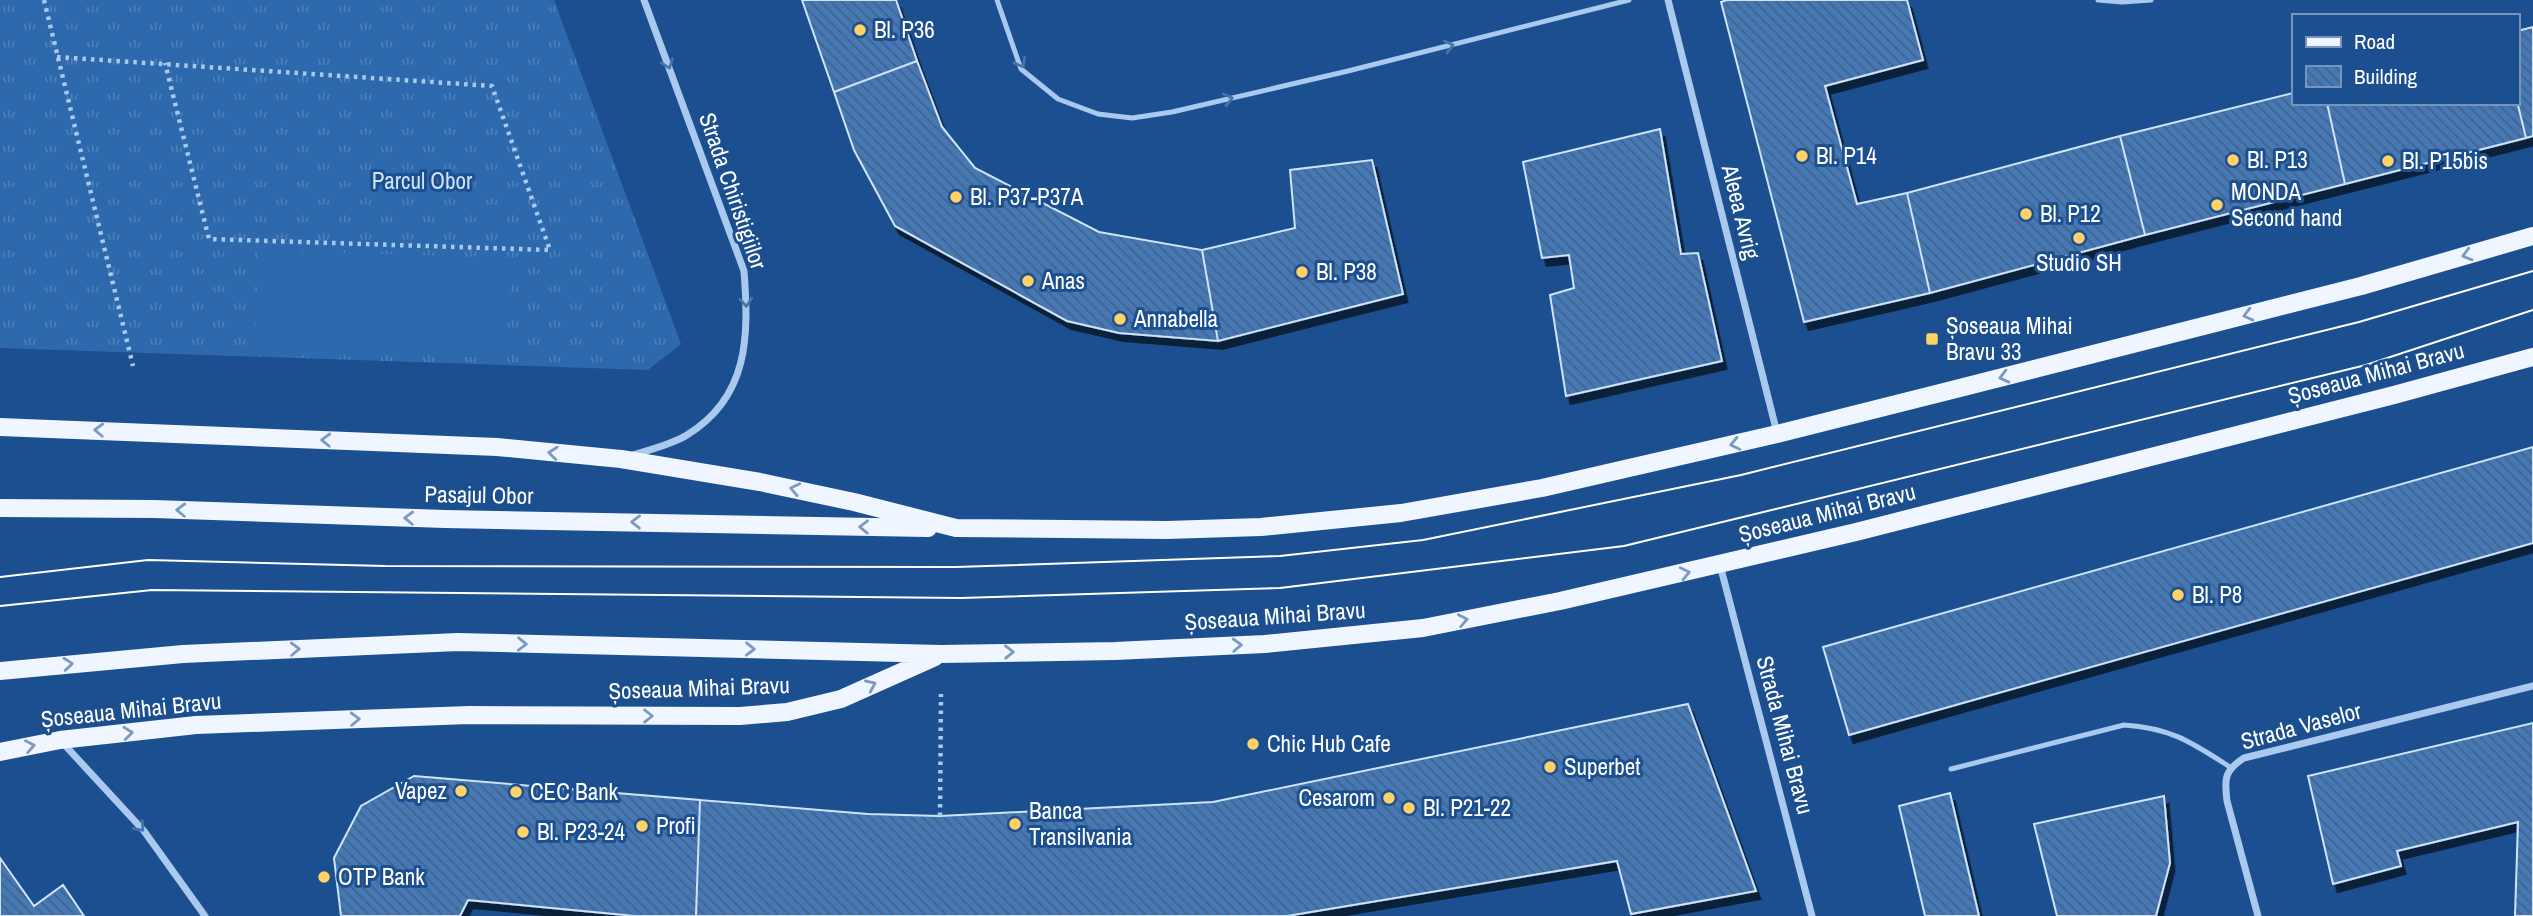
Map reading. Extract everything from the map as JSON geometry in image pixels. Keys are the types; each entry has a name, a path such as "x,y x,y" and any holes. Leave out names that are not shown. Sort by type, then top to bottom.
{"main road":[{"path":"0,427 497,447 621,459 760,482 956,528 1167,530 1261,527 1401,513 1542,488 1777,434 2348,289 2533,236"},
{"name":"Șoseaua Mihai Bravu","path":"0,752 60,740 197,725 469,715 740,716 787,712 841,699 941,654 1265,644 1423,628 1720,565 2394,395 2533,357"},
{"name":"Pasajul Obor","path":"0,508 154,509 445,519 956,528"},
{"path":"0,671 183,654 458,642 941,654"}],"street":[{"name":"Strada Chiristigiilor","path":"621,459 685,437 718,412 739,373 747,318 744,271 644,0"},
{"name":"Aleea Avrig","path":"1668,0 1777,434"},
{"name":"Strada Mihai Bravu","path":"1720,565 1812,916"},
{"name":"Strada Vaselor","path":"2258,916 2227,801 2225,783 2230,767 2245,758 2533,686"},
{"path":"60,740 144,831 205,916"}],"lane":[{"path":"996,0 1021,69 1058,99 1098,114 1132,118 1172,112 1348,71 1629,0"},
{"path":"2098,0 2151,0"},
{"path":"1951,769 2124,725 2147,726 2172,732 2230,767"}],"path":[{"path":"44,0 133,366"},
{"path":"57,57 165,63 492,86 550,250 209,239 165,63"},
{"path":"940,816 941,654"}],"green space":[{"name":"Parcul Obor","path":"0,0 554,0 681,344 648,370 0,348"},
{"path":"258,250 510,258 507,358 255,350"}],"building":[{"name":"Bl. P36","path":"802,0 896,0 917,61 834,92"},
{"name":"Bl. P14","path":"1907,0 1923,60 1825,86 1857,204 1907,193 1930,293 1804,322 1721,2"},
{"path":"2533,27 2533,136 2526,138 2518,105 2519,30"},
{"name":"Bl. P37-P37A","path":"917,61 942,127 975,168 1099,232 1202,250 1218,341 1119,333 1067,321 895,226 854,150 834,92"},
{"name":"Bl. P13","path":"2292,93 2292,105 2327,105 2345,184 2145,235 2120,136"},
{"name":"Bl. P15bis","path":"2327,105 2518,105 2526,138 2345,184"},
{"path":"1660,129 1681,254 1698,253 1722,361 1566,396 1550,295 1574,288 1569,255 1542,258 1523,162"},
{"name":"Bl. P12","path":"2120,136 2145,235 1930,293 1907,193"},
{"name":"Bl. P38","path":"1372,160 1403,294 1218,341 1202,250 1295,228 1290,170"},
{"name":"Bl. P8","path":"2533,447 2533,543 1849,735 1823,647"},
{"name":"Bl. P21-22","path":"1688,704 1756,891 1631,914 1617,861 1287,916 696,916 700,800 868,814 940,816 1213,802"},
{"path":"2533,723 2533,916 2515,916 2518,822 2397,851 2401,866 2333,884 2308,776"},
{"name":"Bl. P23-24","path":"414,776 700,800 696,916 635,916 468,900 460,916 341,916 334,858 361,806"},
{"path":"1950,793 1979,916 1925,916 1899,806"},
{"path":"2164,796 2170,863 2156,916 2057,916 2034,824"},
{"path":"0,858 34,906 63,885 84,916 0,916"}],"tram line":[{"path":"0,577 148,560 385,566 956,567 1280,556 1423,540 1741,475 2359,322 2533,271"},
{"path":"0,606 152,590 961,598 1280,588 1624,546 2366,365 2533,310"}],"place":[{"name":"Bl. P36","path":"860,30"},
{"name":"Bl. P14","path":"1802,156"},
{"name":"Bl. P13","path":"2233,160"},
{"name":"Bl. P15bis","path":"2388,161"},
{"name":"Bl. P37-P37A","path":"956,197"},
{"name":"MONDA Second hand","path":"2217,205"},
{"name":"Bl. P12","path":"2026,214"},
{"name":"Studio SH","path":"2079,238"},
{"name":"Bl. P38","path":"1302,272"},
{"name":"Anas","path":"1028,281"},
{"name":"Annabella","path":"1120,319"},
{"name":"Șoseaua Mihai Bravu 33","path":"1932,339"},
{"name":"Bl. P8","path":"2178,595"},
{"name":"Chic Hub Cafe","path":"1253,744"},
{"name":"Superbet","path":"1550,767"},
{"name":"Vapez","path":"461,791"},
{"name":"CEC Bank","path":"516,792"},
{"name":"Cesarom","path":"1389,798"},
{"name":"Bl. P21-22","path":"1409,808"},
{"name":"Banca Transilvania","path":"1015,824"},
{"name":"Profi","path":"642,826"},
{"name":"Bl. P23-24","path":"523,832"},
{"name":"OTP Bank","path":"324,877"}]}
